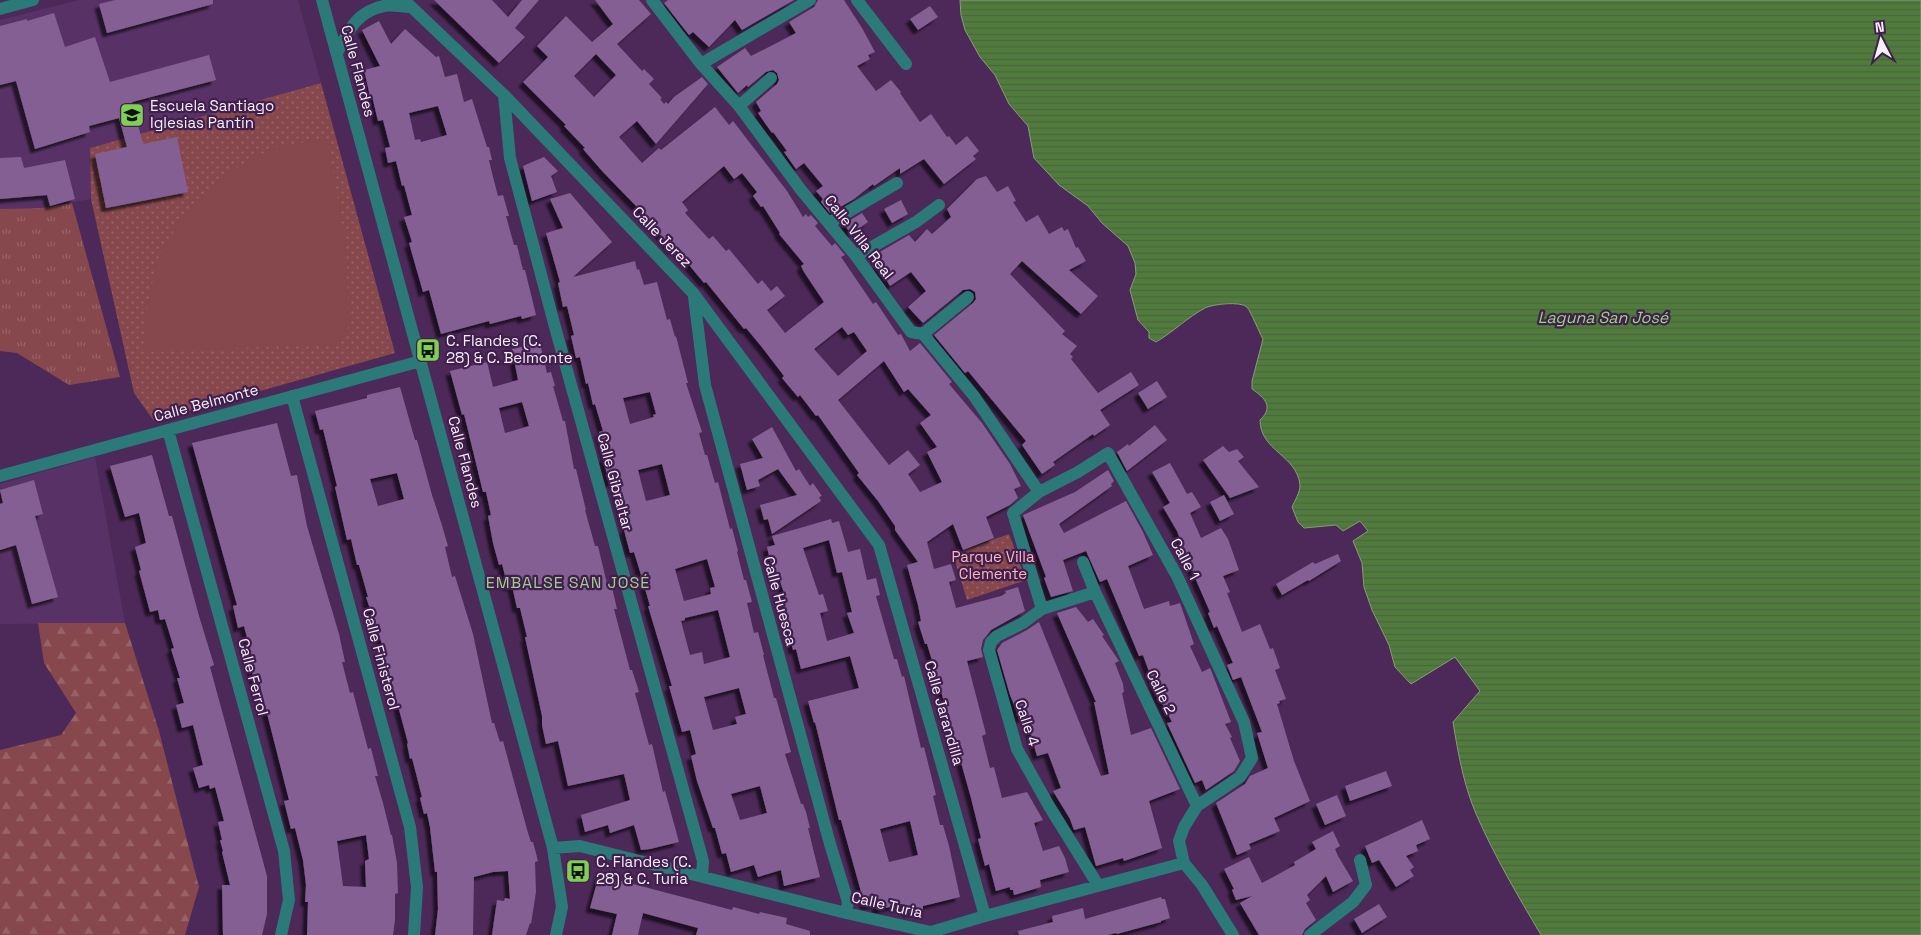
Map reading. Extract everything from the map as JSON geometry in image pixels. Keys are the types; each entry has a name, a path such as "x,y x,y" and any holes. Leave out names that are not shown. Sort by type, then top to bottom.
{"street":[{"path":"0,9 33,0"},
{"name":"Calle Flandes","path":"322,0 553,848 562,907 556,935"},
{"name":"Calle Villa Real","path":"652,0 701,64 738,106 802,190 856,256 911,332 922,334 974,396 1039,492"},
{"path":"701,64 810,0"},
{"path":"857,0 906,64"},
{"path":"337,54 346,34 361,15 385,6 408,4"},
{"name":"Calle Jerez","path":"408,4 504,95 694,294 863,524"},
{"path":"738,106 771,78"},
{"name":"Calle Gibraltar","path":"504,95 510,158 555,328 703,861 702,876"},
{"path":"829,224 897,183"},
{"path":"856,256 916,222 939,205"},
{"name":"Calle Huesca","path":"694,294 705,385 830,844 848,902 846,913"},
{"path":"922,334 968,297"},
{"name":"Calle Belmonte","path":"0,476 421,361"},
{"name":"Calle Finisterol","path":"292,396 410,827 417,887 414,935"},
{"name":"Calle Ferrol","path":"168,430 284,851 289,900 281,935"},
{"name":"Calle 1","path":"1042,609 1013,513 1039,492 1108,453 1177,576 1244,722 1252,758 1240,777 1197,806 1184,827 1179,841 1184,863"},
{"name":"Calle Jarandilla","path":"863,524 880,545 985,916"},
{"name":"Calle 2","path":"1083,562 1197,806"},
{"path":"1042,609 1096,592"},
{"name":"Calle 4","path":"1042,609 997,636 991,642 989,650 1017,749 1049,806 1098,885"},
{"name":"Calle Turia","path":"553,848 580,846 931,933 985,916 1184,863"},
{"path":"1310,935 1353,902 1366,885 1360,860"},
{"path":"1184,863 1202,885 1233,935"}],"shaded area":[{"name":"Escuela Santiago Iglesias Pantín","path":"79,0 298,0 321,83 90,148 91,199 41,208 0,209 0,20"},
{"path":"95,457 125,623 0,624 0,484"}],"green space":[{"path":"321,83 395,353 154,421 134,393 91,199 90,148"},
{"path":"327,138 346,246 349,323 346,335 332,344 143,352 147,308 157,261 183,214 223,175 273,148"},
{"path":"72,203 120,377 69,385 17,353 0,351 0,209 41,208"},
{"name":"Parque Villa Clemente","path":"1009,534 1026,580 967,600 953,554"},
{"path":"38,623 125,623 159,731 199,887 185,935 0,935 0,750 61,735 76,713 44,663"}],"water":[{"name":"Laguna San José","path":"960,0 1921,0 1921,935 1541,935 1484,831 1472,805 1462,770 1453,722 1480,691 1455,657 1411,684 1395,667 1389,645 1372,610 1364,587 1362,563 1353,541 1368,531 1360,521 1343,531 1336,525 1304,528 1298,522 1292,507 1300,488 1297,475 1286,459 1266,439 1260,420 1266,411 1266,403 1252,389 1252,381 1263,339 1249,310 1244,305 1239,304 1220,304 1205,308 1156,342 1149,338 1149,332 1138,320 1130,290 1136,274 1135,263 1128,246 1102,223 1088,206 1059,185 1034,158 1028,126 1009,104 995,75 980,57 965,30"}],"building":[{"path":"115,0 213,0 213,4 107,33 99,4"},
{"path":"434,0 492,0 508,17 522,0 539,0 515,28 525,37 499,63"},
{"path":"595,0 639,0 651,14 617,44 642,71 644,69 654,79 649,84 662,98 660,99 664,104 666,102 668,104 674,97 702,77 708,84 656,144 637,121 619,137 642,163 659,148 661,150 715,107 729,125 733,121 787,191 803,217 806,214 808,217 811,215 818,223 815,226 832,246 835,243 845,255 841,257 873,304 876,302 898,335 901,334 910,351 920,343 952,382 949,384 982,423 1010,464 1021,486 1014,489 1018,498 1010,505 986,517 994,538 963,550 953,524 927,542 934,569 951,564 956,580 949,582 956,608 1001,596 1006,593 1005,591 1018,587 1025,611 991,630 983,640 981,649 983,657 967,661 986,734 982,736 990,768 994,767 1002,798 1027,792 1043,820 1034,823 1043,851 1059,846 1065,858 1069,872 1040,880 1041,887 1014,895 1010,887 996,891 989,864 985,866 978,839 981,838 971,798 935,670 918,622 921,621 918,605 907,565 918,562 895,530 895,526 857,475 859,473 818,415 816,416 800,395 798,397 782,378 784,376 746,328 744,329 706,282 704,283 675,248 673,250 638,208 603,172 583,149 585,148 564,126 566,125 523,82 548,57 537,46 566,16 592,42 613,24","holes":["596,54 616,75 594,97 574,76","724,166 734,179 742,173 757,192 753,196 761,207 763,206 779,234 804,264 801,266 804,272 824,302 785,333 767,310 785,296 777,286 771,291 762,280 758,284 729,249 726,251 713,236 709,239 685,213 688,210 682,202","842,327 848,335 854,332 867,351 838,376 814,349","884,361 904,392 908,389 931,415 920,423 937,447 927,452 942,482 920,492 908,474 920,465 908,450 889,465 838,400"]},
{"path":"668,0 794,0 742,30 735,20 709,47 693,32 689,35 664,3"},
{"path":"818,0 844,0 862,28 875,52 868,55 870,59 857,66 876,91 891,80 920,122 931,114 947,137 949,136 956,145 967,136 979,151 973,156 976,159 944,184 924,159 900,174 900,168 830,213 821,202 823,199 816,191 823,186 804,163 796,169 784,152 787,151 758,113 761,111 756,102 777,84 779,80 777,73 773,70 766,72 738,93 717,67 745,48 751,56 796,33 789,22 814,7"},
{"path":"930,6 938,17 918,30 910,19"},
{"path":"54,13 65,47 95,37 110,82 209,55 216,80 132,102 143,144 177,137 188,192 106,208 95,154 127,147 119,118 89,126 90,132 35,149 16,81 0,85 0,26"},
{"path":"379,21 391,44 405,29 436,57 439,56 445,77 457,74 464,102 472,99 487,147 489,147 492,160 489,160 498,196 503,195 509,216 506,216 514,245 517,245 523,270 525,270 536,315 522,319 521,316 490,324 489,321 441,334 429,290 423,292 409,243 412,242 404,217 412,215 404,185 402,186 396,161 388,163 385,148 390,147 383,120 378,121 372,96 370,96 364,70 380,66 362,30","holes":["438,106 447,135 421,142 420,139 415,140 409,113"]},
{"path":"21,157 24,168 65,160 75,199 50,206 47,195 0,199 0,158"},
{"path":"544,157 558,171 551,176 557,192 532,201 523,166"},
{"path":"986,176 997,192 1008,186 1016,201 1013,202 1026,222 1038,215 1049,234 1062,227 1064,231 1068,229 1076,248 1078,247 1086,261 1069,270 1098,296 1081,314 1022,261 1010,274 1065,331 1062,334 1077,346 1070,354 1073,357 1071,359 1098,393 1131,372 1139,385 1100,410 1110,425 1094,436 1093,434 1053,462 1055,465 1042,474 1022,445 1026,441 968,371 965,373 934,335 973,303 976,299 975,292 970,289 963,290 923,323 908,307 926,291 911,272 890,286 877,264 882,258 878,253 909,235 915,242 927,229 932,234 951,217 947,209 977,179"},
{"path":"570,193 612,242 573,277 635,261 644,285 657,282 667,320 670,319 676,336 688,383 686,383 702,432 699,433 705,455 707,455 715,483 718,482 730,529 732,528 744,580 746,580 752,602 747,603 754,633 758,632 774,698 776,698 791,752 785,754 801,804 803,804 806,812 820,877 784,886 781,870 758,877 754,865 731,872 726,853 722,854 715,828 713,828 697,781 691,756 696,754 690,730 682,732 669,686 672,686 648,606 650,606 642,578 634,552 630,553 614,482 609,483 603,458 606,457 599,432 603,431 595,404 593,405 588,383 586,384 580,357 576,358 571,336 574,335 567,306 563,307 558,283 560,282 546,233 563,228 550,199","holes":["650,392 656,414 653,415 654,417 630,424 623,398","662,464 670,495 646,501 638,470","707,559 715,587 710,588 711,594 684,601 675,569","718,610 730,657 704,664 702,652 690,655 681,621 685,620 685,618","739,688 746,714 735,717 737,724 713,730 704,697","760,786 767,813 740,820 731,794"]},
{"path":"901,200 908,214 892,223 884,209"},
{"path":"862,213 868,222 851,234 844,224"},
{"path":"540,343 547,373 551,372 563,421 565,421 574,469 576,469 595,546 598,546 608,588 612,587 617,609 614,609 630,670 632,670 639,692 635,693 649,745 652,744 663,792 665,791 679,842 641,850 634,825 610,833 608,825 585,832 581,815 630,800 624,774 568,786 558,741 546,744 520,608 517,608 512,586 508,587 502,564 499,565 488,516 491,515 486,492 483,492 464,414 462,415 450,371 487,362 493,387 518,380 512,349","holes":["522,402 529,426 505,433 499,408"]},
{"path":"1157,381 1167,397 1148,409 1138,393"},
{"path":"400,387 415,440 417,440 448,546 445,547 452,577 455,576 473,634 492,723 494,723 500,742 503,741 528,833 531,842 533,842 538,861 535,862 536,892 531,924 526,935 492,935 497,900 504,901 505,898 510,899 508,871 493,872 474,877 473,935 435,935 438,909 437,872 435,872 427,813 424,814 420,798 422,797 412,758 410,759 408,743 397,702 388,671 385,671 379,651 384,650 366,597 368,597 359,565 357,565 351,539 347,540 335,487 337,486 323,429 320,430 315,411 367,398 367,395","holes":["397,473 404,499 378,506 370,479"]},
{"path":"277,423 291,476 297,475 307,526 339,634 345,662 342,662 350,693 353,692 368,749 371,748 378,776 375,776 392,835 397,863 398,893 395,894 393,935 307,935 308,902 305,902 306,885 303,860 295,828 291,829 284,801 289,800 259,682 255,683 248,658 252,657 244,626 238,628 233,606 237,605 192,443","holes":["366,835 369,859 365,861 366,887 343,886 337,841"]},
{"path":"1155,425 1167,440 1127,471 1117,452 1128,444 1129,446"},
{"path":"772,427 796,471 799,469 810,486 813,483 822,496 819,497 821,501 772,534 768,519 764,520 760,505 797,495 778,469 758,480 760,486 747,490 740,464 763,458 752,439"},
{"path":"1223,446 1229,452 1237,449 1244,457 1238,461 1259,487 1230,498 1203,460"},
{"path":"152,455 169,516 172,516 214,665 210,667 267,876 267,914 262,935 223,935 222,885 230,885 222,852 220,840 222,840 218,822 224,821 215,787 210,789 209,785 199,788 193,768 203,765 193,725 182,728 176,705 184,703 177,678 180,678 171,649 174,648 165,619 160,620 158,610 150,612 139,571 141,570 135,547 146,543 139,513 125,517 110,466"},
{"path":"1170,463 1187,494 1192,492 1201,507 1190,513 1201,538 1221,528 1228,539 1239,570 1223,576 1230,592 1227,593 1242,632 1260,624 1270,649 1273,648 1280,668 1275,670 1286,699 1279,701 1280,703 1277,704 1294,761 1310,801 1274,818 1280,831 1249,844 1251,849 1237,855 1216,803 1245,784 1250,776 1268,768 1257,733 1262,732 1241,677 1233,680 1227,665 1233,663 1217,626 1214,628 1208,613 1210,612 1177,531 1163,507 1170,503 1152,472"},
{"path":"1108,470 1114,481 1111,484 1112,486 1059,524 1064,533 1126,501 1153,555 1128,566 1144,609 1169,601 1170,606 1180,603 1194,644 1190,646 1202,672 1210,668 1231,722 1225,724 1232,737 1230,738 1240,761 1234,771 1206,790 1202,780 1195,783 1167,723 1172,722 1157,694 1143,655 1139,656 1107,579 1100,582 1086,551 1063,560 1073,591 1051,597 1044,578 1046,577 1023,515 1075,492"},
{"path":"34,480 43,514 35,516 58,597 32,604 16,545 0,550 0,504 3,503 0,490"},
{"path":"1224,495 1234,514 1220,521 1210,502"},
{"path":"831,519 832,523 839,521 848,552 860,549 867,580 876,578 880,595 876,596 894,659 897,659 902,677 904,676 921,748 924,747 936,795 933,796 940,825 943,825 949,846 960,897 923,906 923,909 908,913 906,906 902,907 902,904 877,910 876,904 865,906 841,820 839,820 808,701 859,688 850,656 801,669 796,649 793,650 787,627 790,627 782,601 786,599 778,575 773,564 771,564 767,547 775,545 772,536","holes":["829,540 837,573 842,572 852,612 847,613 854,633 827,641 820,613 828,611 823,594 819,595 803,548","910,821 918,855 889,862 880,829"]},
{"path":"1338,554 1341,561 1282,595 1276,584 1313,562 1315,564"},
{"path":"1076,607 1088,622 1093,619 1119,661 1115,663 1123,684 1124,692 1122,693 1131,735 1151,728 1180,789 1149,801 1162,848 1124,861 1123,858 1096,866 1085,827 1074,830 1070,819 1053,791 1061,788 1048,753 1037,756 1026,717 1020,719 1010,695 997,650 1002,643 1039,622 1101,776 1109,774 1094,702 1096,702 1057,613"},
{"path":"1386,771 1392,786 1350,801 1345,786"},
{"path":"1337,795 1346,816 1325,825 1316,804"},
{"path":"1422,820 1430,839 1416,845 1418,851 1406,856 1414,867 1410,870 1414,876 1396,887 1379,860 1372,863 1365,846"},
{"path":"1333,831 1340,846 1335,849 1353,881 1333,892 1326,876 1307,895 1310,900 1306,903 1316,920 1305,929 1302,935 1259,935 1240,903 1252,896 1236,900 1232,890 1234,889 1224,869 1249,857 1262,883 1295,865 1294,862 1316,849 1312,842"},
{"path":"599,875 732,910 733,907 759,914 760,912 787,918 786,924 810,931 810,935 696,935 698,928 643,913 638,935 612,935 617,914 590,908"},
{"path":"1161,897 1165,899 1170,918 1117,934 1019,935 1018,931 1053,922 1052,916 1083,908 1085,919"},
{"path":"1379,904 1387,917 1362,933 1354,919"}],"place":[{"name":"Escuela Santiago Iglesias Pantín","path":"132,115"},
{"name":"C. Flandes (C. 28) & C. Belmonte","path":"428,350"},
{"name":"C. Flandes (C. 28) & C. Turia","path":"578,871"}],"district":[{"name":"EMBALSE SAN JOSÉ","path":"568,582"}]}
